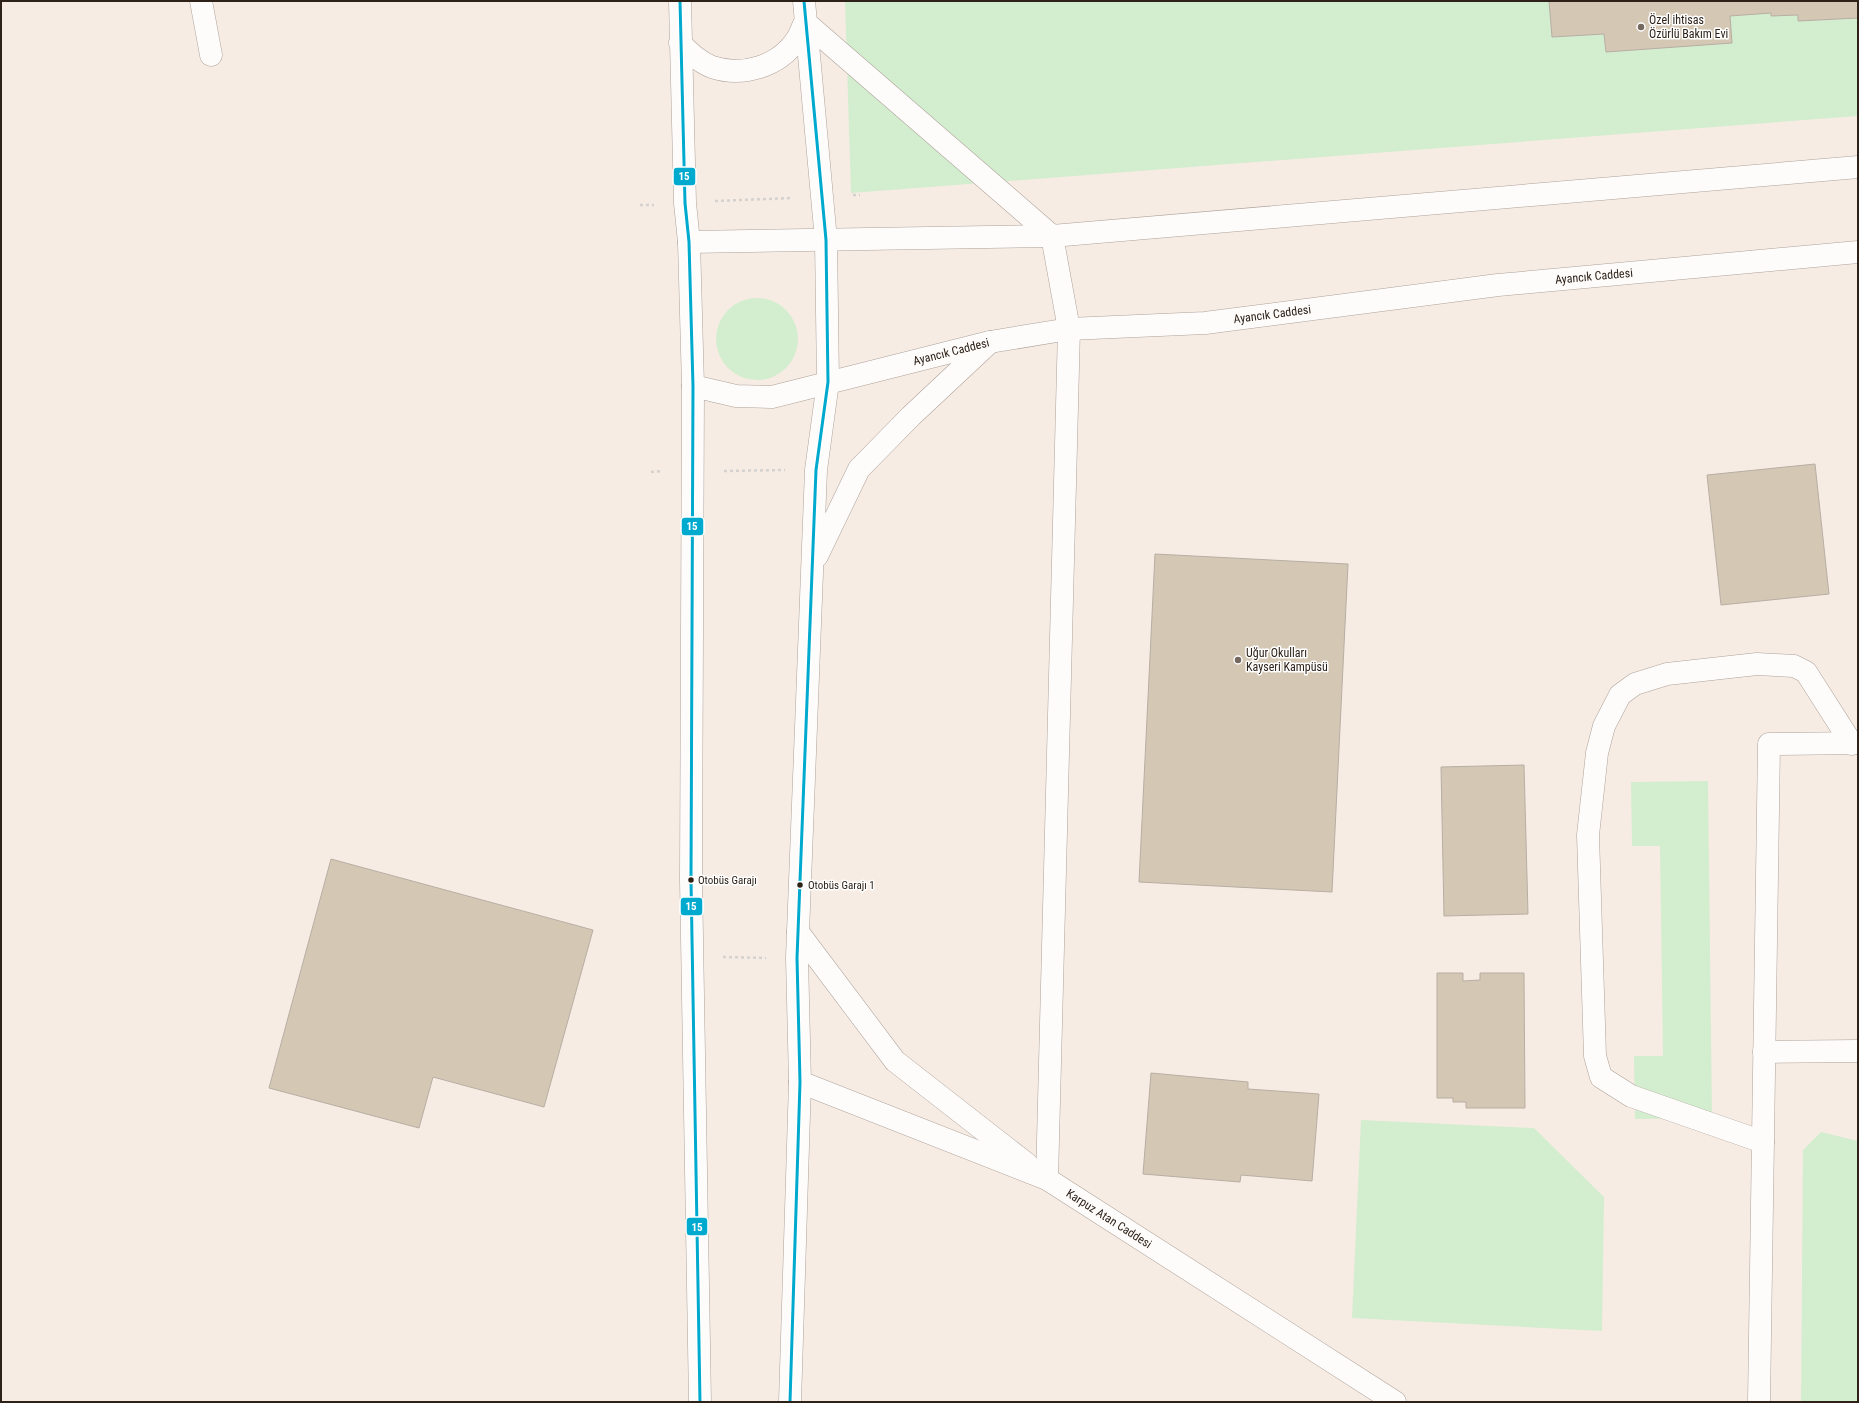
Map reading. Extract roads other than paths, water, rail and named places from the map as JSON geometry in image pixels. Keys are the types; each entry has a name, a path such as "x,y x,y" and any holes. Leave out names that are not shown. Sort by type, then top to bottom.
{"street":[{"path":"201,1 211,55"},
{"path":"680,1 685,203 689,242 693,386 691,873 700,1402"},
{"path":"680,43 694,57 711,66 730,71 749,70 768,64 784,54 797,39 805,12"},
{"path":"790,1402 800,1082 797,958 816,470 828,382 826,240 805,12"},
{"path":"805,12 1052,236 1069,329 1047,1179"},
{"path":"689,242 1052,236 1858,167"},
{"name":"Ayancık Caddesi","path":"693,386 736,396 772,396 990,342 1069,329 1205,323 1498,285 1858,252"},
{"path":"812,564 859,469 911,416 990,342"},
{"path":"1763,1142 1631,1096 1601,1077 1596,1056 1588,835 1597,752 1604,726 1620,695 1635,684 1667,674 1757,664 1794,666 1806,672 1855,744"},
{"path":"1759,1402 1769,744 1855,744"},
{"path":"798,932 895,1060 1047,1179"},
{"path":"1764,1052 1858,1051"},
{"name":"Karpuz Atan Caddesi","path":"800,1082 1047,1179 1395,1402"}],"place":[{"name":"Özel ihtisas Özürlü Bakım Evi","path":"1641,27"},
{"name":"Uğur Okulları Kayseri Kampüsü","path":"1238,660"},
{"name":"Otobüs Garajı","path":"691,880"},
{"name":"Otobüs Garajı 1","path":"800,885"}]}
